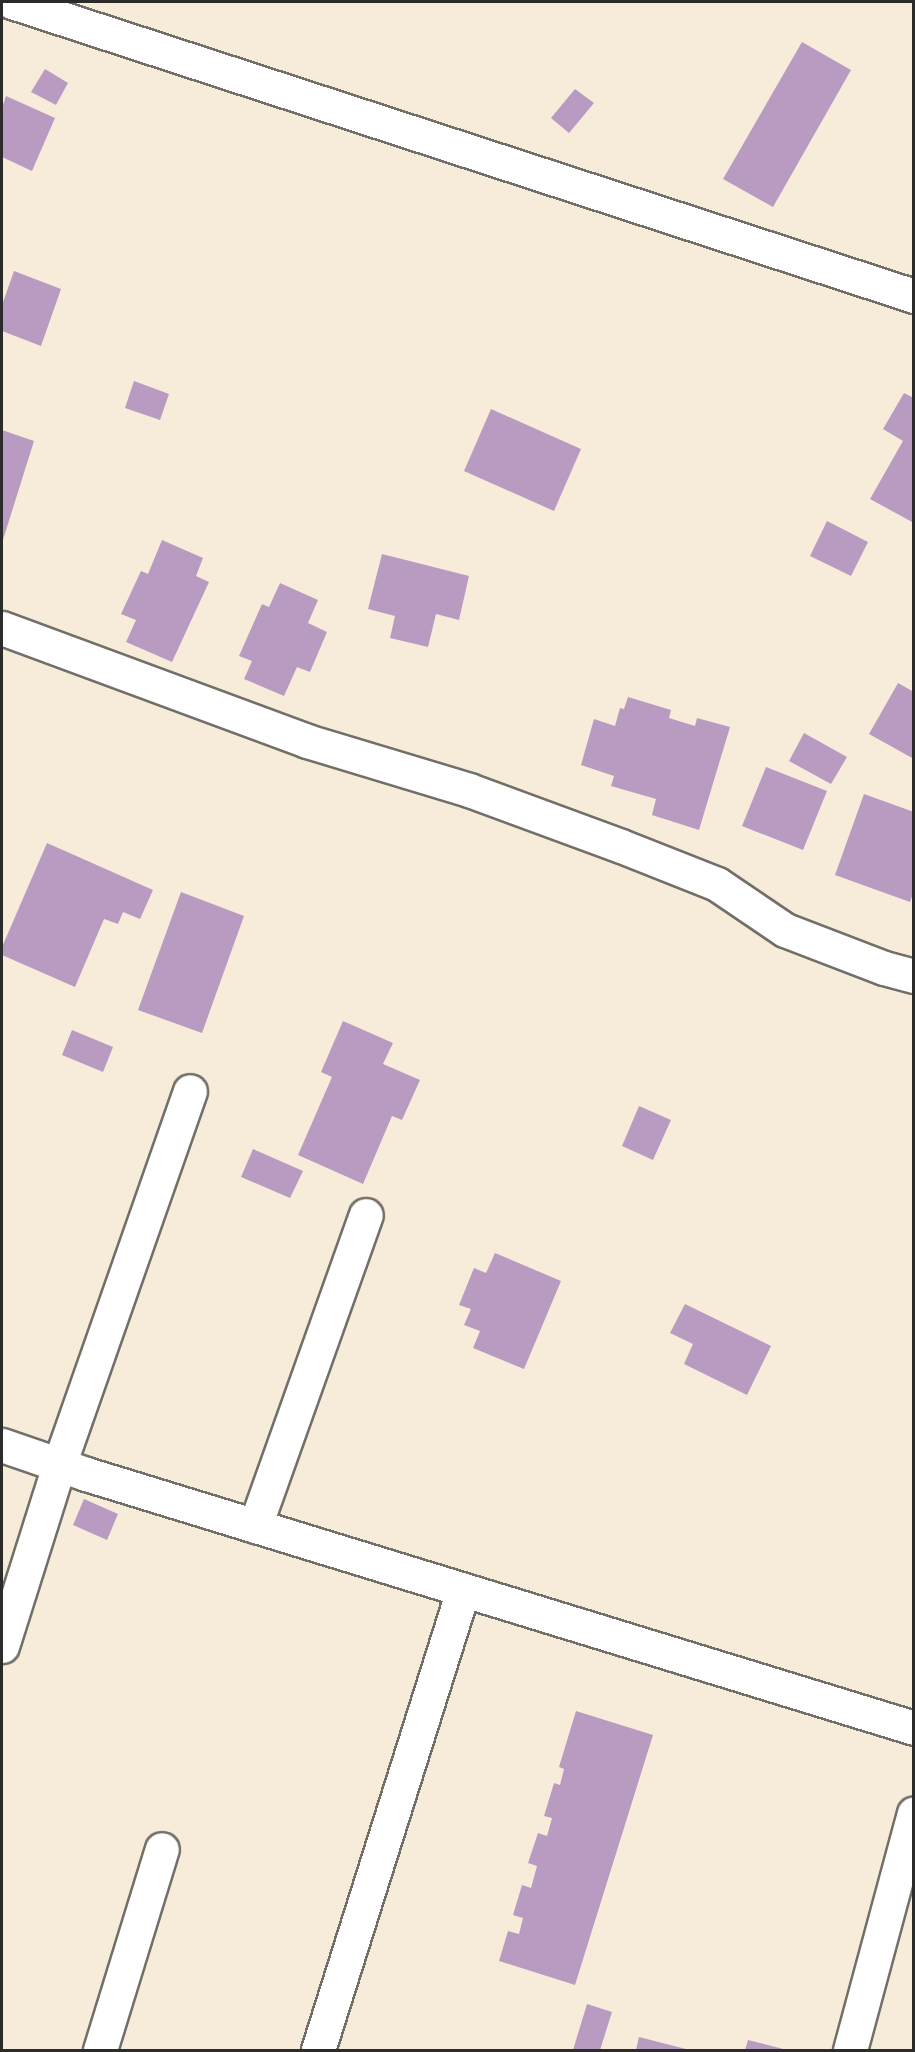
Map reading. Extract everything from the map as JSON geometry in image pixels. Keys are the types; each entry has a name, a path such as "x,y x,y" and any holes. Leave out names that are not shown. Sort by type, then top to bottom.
{"street":[{"path":"12,2 914,296"},
{"path":"2,628 307,741 469,790 621,846 717,884 785,930 884,968 914,976"},
{"path":"2,1646 59,1465 190,1091"},
{"path":"255,1526 366,1215"},
{"path":"2,1445 255,1526 914,1728"},
{"path":"318,2050 463,1590"},
{"path":"850,2050 914,1813"},
{"path":"100,2050 162,1849"}],"building":[{"path":"802,42 851,70 773,207 723,179"},
{"path":"45,69 68,83 56,105 31,92"},
{"path":"575,89 594,103 569,133 551,118"},
{"path":"6,96 55,118 32,171 2,157 2,108"},
{"path":"14,271 61,289 41,346 2,331 2,305"},
{"path":"134,381 169,394 160,420 125,408"},
{"path":"904,393 914,398 914,523 870,499 903,441 883,429"},
{"path":"491,409 581,449 554,511 464,471"},
{"path":"2,430 34,441 2,543"},
{"path":"827,521 868,542 851,576 810,556"},
{"path":"162,540 203,558 196,576 209,582 172,662 126,642 136,620 121,614 141,571 148,574"},
{"path":"382,554 469,576 459,620 436,614 428,647 390,638 395,616 368,609"},
{"path":"280,583 318,600 308,623 327,632 310,672 297,667 284,696 244,679 252,661 239,656 262,604 269,607"},
{"path":"898,683 914,692 914,759 869,734"},
{"path":"628,697 671,710 669,718 695,726 697,718 730,727 699,830 652,815 656,799 611,786 614,776 581,765 594,719 615,726 620,708 624,709"},
{"path":"804,733 847,757 831,784 789,761"},
{"path":"766,767 827,791 803,850 742,826"},
{"path":"864,794 914,812 914,891 910,902 835,875"},
{"path":"47,843 153,890 140,919 123,912 118,924 104,919 75,987 2,955 2,947"},
{"path":"181,892 244,916 202,1033 138,1010"},
{"path":"343,1021 393,1043 383,1064 420,1080 402,1120 392,1116 363,1184 298,1155 332,1077 321,1072"},
{"path":"72,1030 113,1047 103,1072 62,1055"},
{"path":"639,1106 671,1120 653,1160 622,1146"},
{"path":"253,1149 303,1171 290,1198 241,1177"},
{"path":"495,1253 561,1281 524,1369 473,1348 480,1331 464,1325 471,1309 459,1305 474,1268 486,1273"},
{"path":"685,1304 771,1346 747,1395 684,1364 693,1344 670,1333"},
{"path":"84,1499 118,1514 107,1540 73,1525"},
{"path":"576,1711 653,1735 575,1985 499,1961 508,1931 519,1934 523,1918 513,1915 522,1885 531,1888 537,1866 528,1863 538,1833 547,1836 552,1818 544,1816 554,1783 560,1785 564,1769 559,1767"},
{"path":"587,2004 612,2012 600,2050 573,2050"},
{"path":"639,2037 690,2050 636,2050"},
{"path":"748,2040 787,2050 745,2050"}]}
